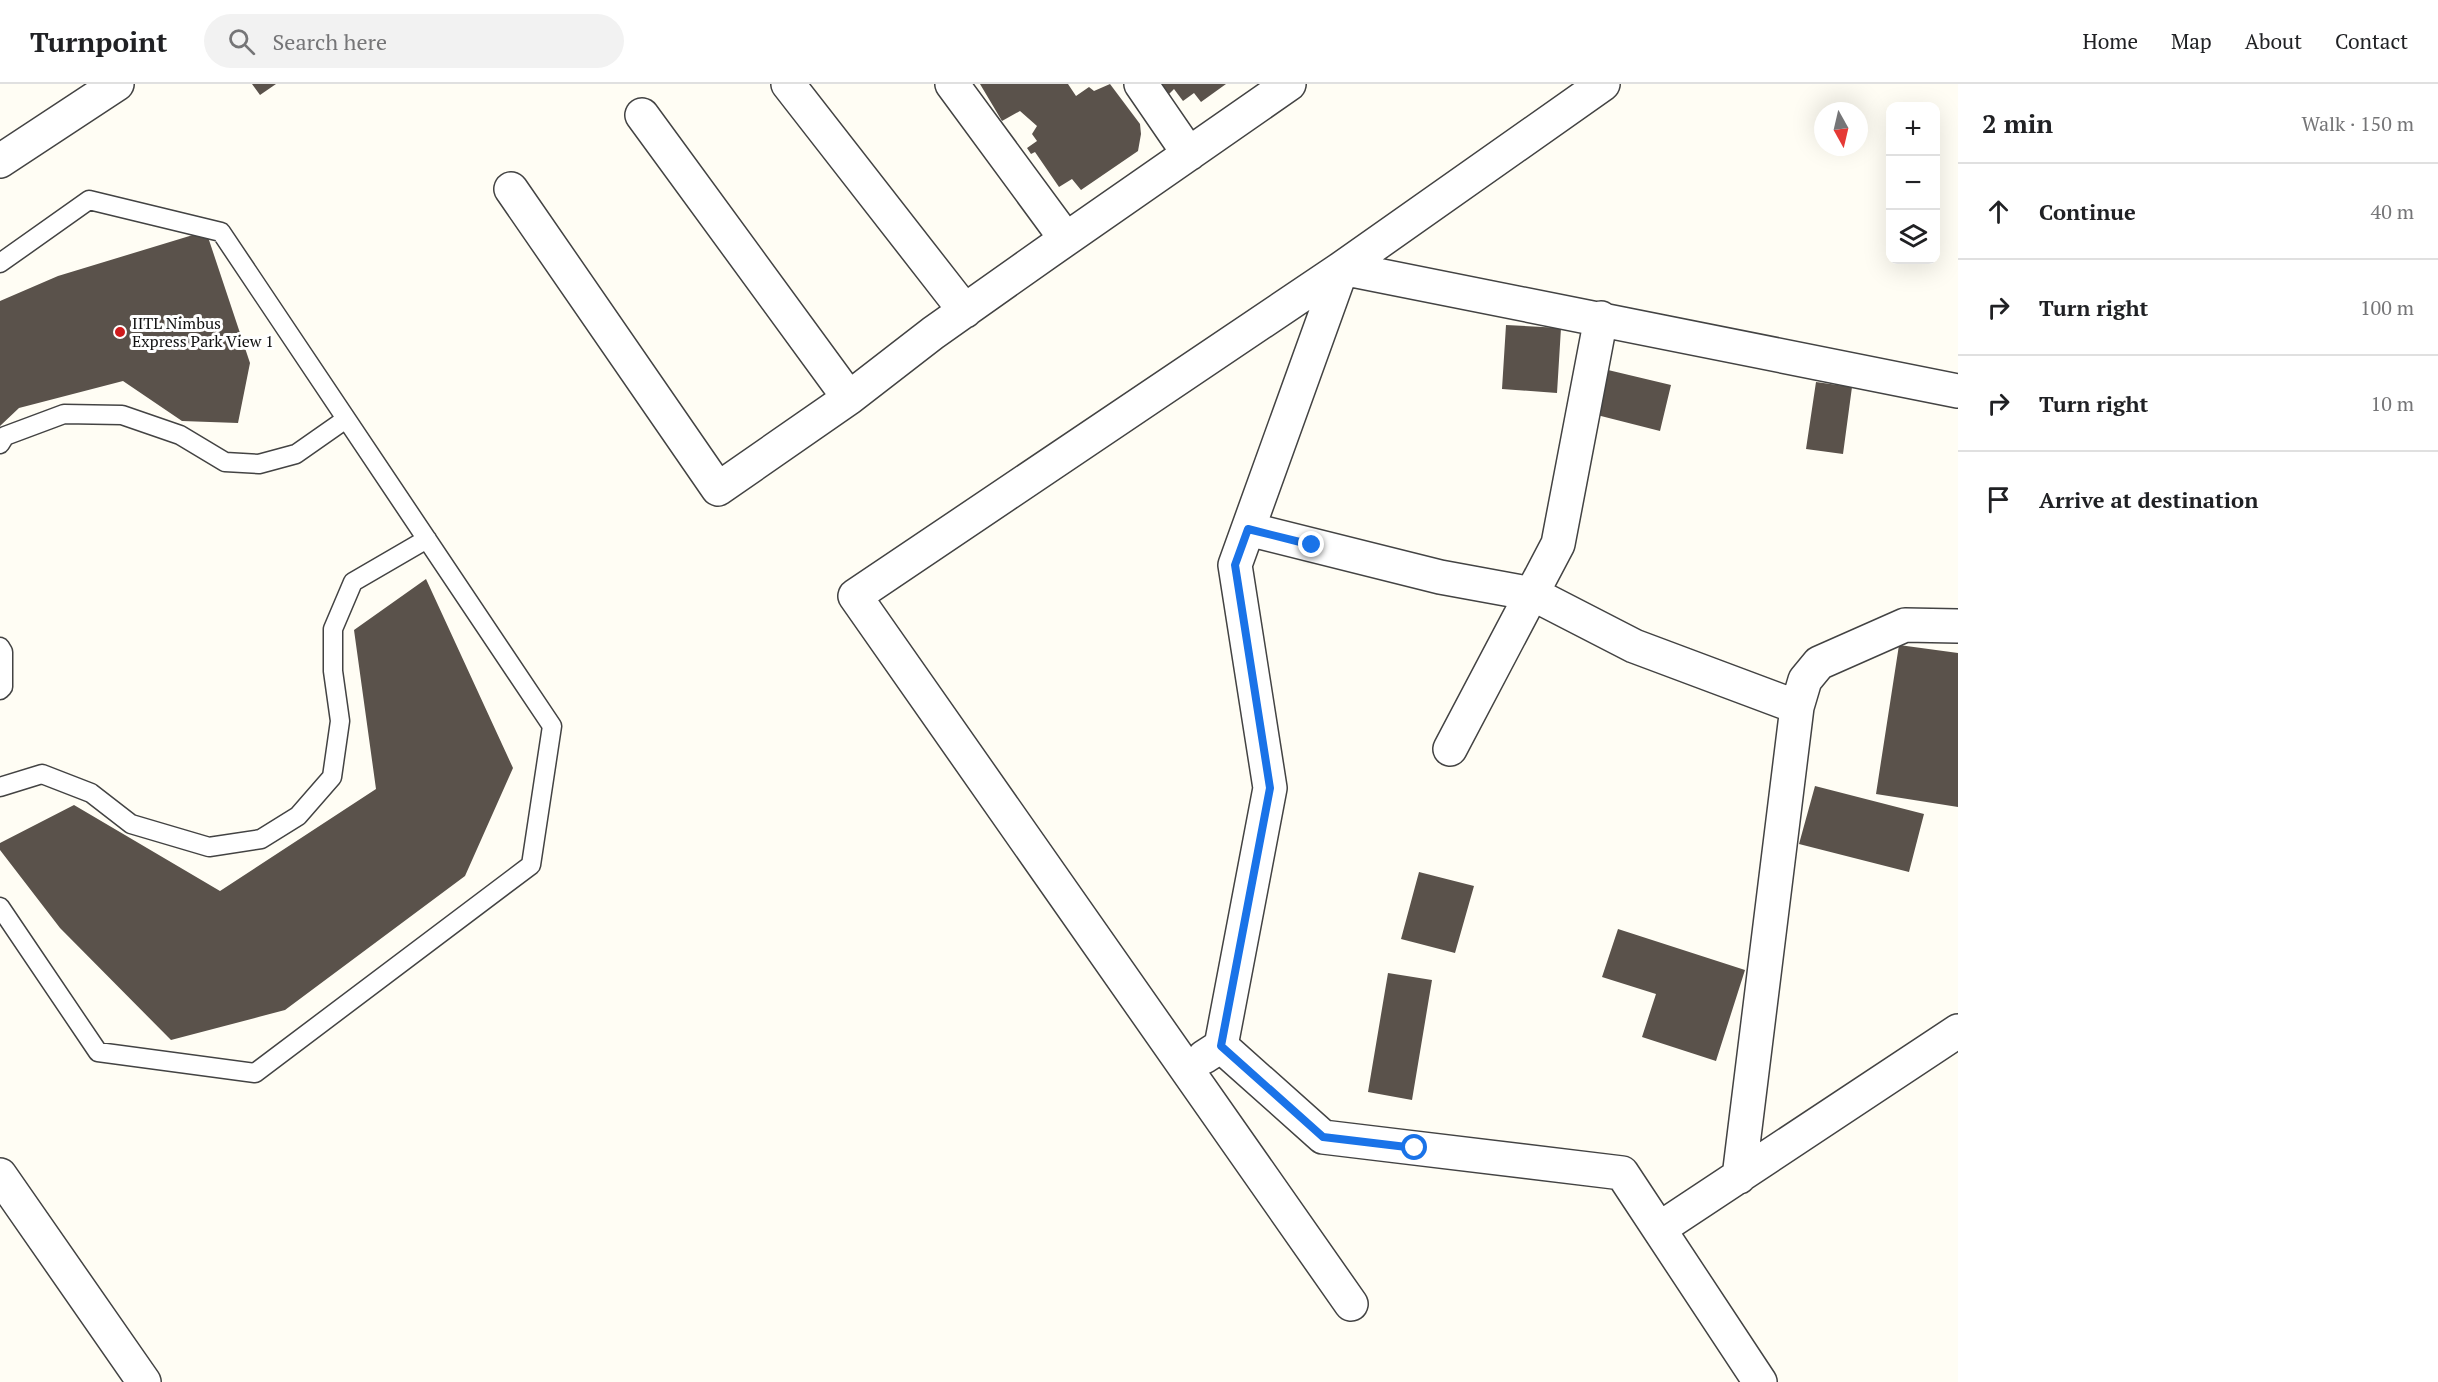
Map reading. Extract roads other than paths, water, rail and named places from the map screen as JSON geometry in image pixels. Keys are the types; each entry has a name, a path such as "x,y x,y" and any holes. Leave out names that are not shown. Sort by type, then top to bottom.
{"street":[{"path":"0,161 117,84"},
{"path":"788,84 965,310"},
{"path":"952,84 1066,239"},
{"path":"1141,84 1189,154"},
{"path":"511,189 718,489 849,398 965,310 1289,84"},
{"path":"1351,1304 855,596 1342,268 1603,84"},
{"path":"642,116 849,398"},
{"path":"1342,268 1958,391"},
{"path":"1186,1069 1221,1046 1270,788 1235,565 1342,268"},
{"path":"1450,749 1558,544 1601,318"},
{"path":"1248,529 1440,577 1533,594 1634,646 1797,707"},
{"path":"1739,1177 1797,707 1805,680 1819,663 1905,625 1958,626"},
{"path":"1659,1229 1958,1031"},
{"path":"1221,1046 1323,1137 1622,1173 1760,1382"},
{"path":"0,1176 144,1382"}],"lane":[{"path":"0,262 89,200 221,232 552,726 531,865 255,1073 98,1052 0,907"},
{"path":"0,444 5,435 64,414 122,415 180,435 225,462 259,464 296,454 346,419"},
{"path":"0,787 42,774 91,793 131,824 209,847 261,839 297,816 332,777 340,721 333,671 333,629 353,582 427,539"},
{"path":"0,647 3,652 3,687 0,690"}],"place":[{"name":"IITL Nimbus Express Park View 1","path":"120,332"}]}
